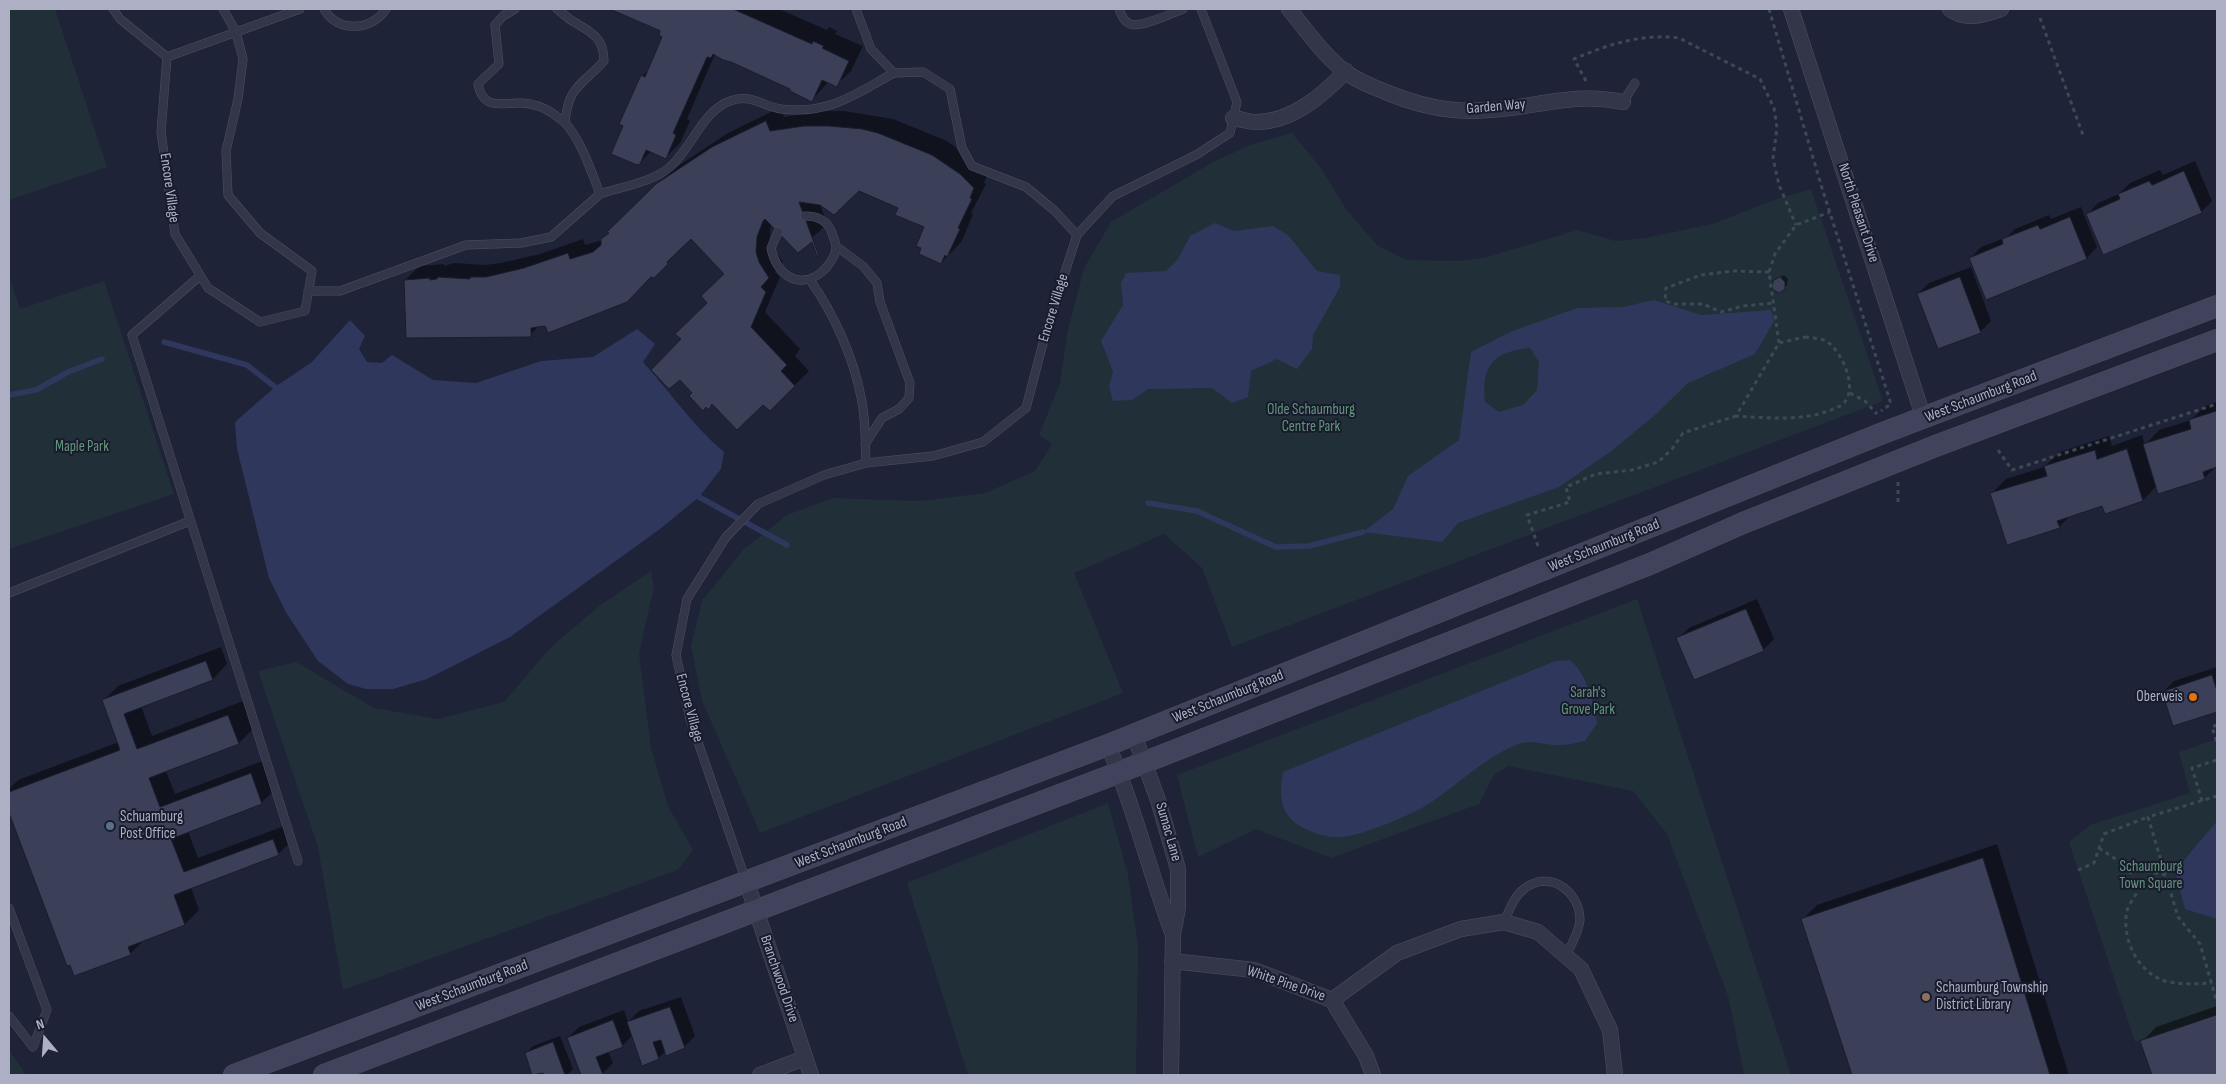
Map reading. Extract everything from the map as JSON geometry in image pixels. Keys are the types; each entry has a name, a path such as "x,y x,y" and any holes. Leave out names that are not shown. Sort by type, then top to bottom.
{"main road":[{"name":"West Schaumburg Road","path":"234,1075 747,883 1134,735 1884,433 2217,306"},
{"name":"West Schaumburg Road","path":"324,1075 1120,772 1650,564 1743,523 1933,447 2217,340"}],"street":[{"name":"Garden Way","path":"1289,9 1330,57 1346,71 1370,86 1435,109 1473,112 1595,97 1623,102"},
{"name":"North Pleasant Drive","path":"1791,9 1924,418"},
{"path":"1950,9 1971,17 2001,9"},
{"path":"1234,118 1256,122 1280,118 1325,93 1346,71"},
{"name":"Sumac Lane","path":"1134,735 1145,762 1178,869 1178,908 1173,934 1170,1075"},
{"name":"Sumac Lane","path":"1108,745 1120,772 1173,934"},
{"name":"Branchwood Drive","path":"747,883 811,1075"},
{"name":"White Pine Drive","path":"1172,961 1254,970 1332,1000 1397,952 1461,929 1504,922 1538,932 1581,969 1610,1030 1615,1075"},
{"path":"1332,1000 1366,1056 1373,1075"},
{"path":"760,1075 806,1058"}],"lane":[{"path":"113,9 120,19 167,57 300,9"},
{"name":"Encore Village","path":"167,57 161,132 175,234 208,288 260,322 305,311 312,271 260,233 228,196 226,150 238,99 243,59 236,32 223,9"},
{"path":"324,9 334,20 344,25 356,27 377,19 386,9"},
{"path":"515,9 503,16 495,26 499,64 478,84 480,96 490,103 530,104 549,111 565,123 586,157 600,194"},
{"path":"557,9 574,23 593,33 604,50 604,61 575,89 566,110 565,123"},
{"path":"856,9 871,49 894,73"},
{"path":"1119,9 1122,18 1129,24 1138,25 1183,9"},
{"path":"1201,9 1237,102 1234,118"},
{"path":"308,291 340,291 466,245 521,243 551,237 600,194 650,178 669,168 686,150 707,118 717,107 729,101 741,97 753,99 780,109 821,109 841,102 894,73 923,72 950,89 962,148 972,166 1026,187 1055,211 1078,235"},
{"path":"1623,102 1635,84"},
{"name":"Encore Village","path":"747,883 690,719 676,654 687,599 726,537 758,504 824,474 866,462 933,456 983,442 1026,408 1047,328 1078,235 1113,196 1196,155 1230,133 1234,118"},
{"path":"804,216 814,216 826,222 836,246 863,266 877,283 880,302 910,383 910,398 899,409 882,418 865,444"},
{"path":"778,232 771,248 773,258 784,275 792,279 810,280 830,263 836,246"},
{"path":"200,276 132,335 298,862"},
{"path":"810,280 827,304 856,378 861,397 866,462"},
{"path":"9,593 190,521"},
{"path":"1504,922 1515,899 1524,889 1538,882 1552,881 1565,887 1576,902 1580,921 1566,956"},
{"path":"9,908 47,1010 33,1047 9,1016"}],"path":[{"path":"1769,9 1830,212 1891,404 1876,414 1865,401 1850,393"},
{"path":"2040,18 2083,135"},
{"path":"1595,97 1574,59 1610,44 1666,36 1679,38 1760,79 1774,108 1777,128 1773,158 1778,185 1796,225"},
{"path":"1736,416 1779,343 1768,272 1775,254 1796,225 1830,212"},
{"path":"1768,272 1734,270 1701,275 1666,288 1665,301 1674,304 1703,304 1721,312 1743,306 1773,303"},
{"path":"1538,546 1527,515 1570,502 1566,487 1596,474 1617,473 1658,462 1672,449 1683,433 1736,416 1812,417 1841,406 1850,393 1851,384 1840,356 1825,340 1805,337 1779,343"},
{"path":"1998,450 2012,470 2217,404"},
{"path":"1898,502 1899,495"},
{"path":"2217,725 2212,727 2217,743"},
{"path":"2202,801 2192,768 2217,760"},
{"path":"2078,870 2094,863 2104,834 2217,796"},
{"path":"2148,818 2178,917 2200,944 2217,1002"},
{"path":"2099,848 2129,868 2166,876"},
{"path":"2129,868 2136,894 2127,912 2127,936 2135,957 2147,971 2163,980 2183,984 2212,984"}],"green space":[{"path":"9,9 55,9 107,167 9,200"},
{"name":"Olde Schaumburg Centre Park","path":"1292,133 1321,168 1346,209 1377,245 1407,260 1459,261 1487,257 1577,230 1616,241 1645,238 1712,224 1777,199 1811,189 1883,401 1232,647 1202,568 1164,534 1074,573 1123,693 760,833 702,701 691,646 702,601 744,549 787,515 832,498 920,501 985,493 1035,471 1052,444 1039,435 1060,383 1067,334 1084,268 1111,222 1213,162 1250,145"},
{"name":"Maple Park","path":"9,275 20,309 104,281 174,494 9,549"},
{"path":"651,571 654,587 639,654 651,748 668,806 693,850 678,870 343,990 318,847 258,671 296,662 374,708 438,719 504,702 552,646 602,604"},
{"name":"Sarah's Grove Park","path":"1637,599 1791,1075 1744,1075 1728,996 1667,834 1633,791 1508,766 1494,775 1479,804 1331,858 1256,829 1198,857 1177,775"},
{"name":"Schaumburg Town Square","path":"2217,739 2217,1014 2135,1042 2069,842 2090,825 2190,793 2179,752"},
{"path":"1108,803 1128,875 1138,945 1136,1075 968,1075 907,883"},
{"path":"9,1050 22,1068 25,1075 9,1075"}],"water":[{"path":"1215,223 1234,231 1273,226 1288,235 1317,271 1340,275 1340,287 1313,335 1312,349 1297,369 1277,359 1251,371 1248,397 1232,403 1212,388 1148,389 1132,400 1113,401 1109,387 1113,371 1101,341 1123,305 1121,283 1126,273 1166,271 1178,259 1190,236"},
{"path":"1654,300 1701,315 1771,310 1774,321 1755,354 1688,383 1655,415 1610,452 1559,487 1458,523 1442,542 1363,532 1393,509 1408,476 1459,440 1471,352 1510,332 1577,308 1623,307","holes":["1530,348 1539,362 1537,390 1523,405 1499,412 1485,402 1485,379 1492,363 1498,357 1517,350"]},
{"path":"350,320 365,336 359,349 367,362 382,363 392,355 433,380 476,383 541,361 593,357 637,329 655,344 643,362 692,420 724,452 721,469 699,497 660,529 510,637 427,679 393,689 366,689 348,684 318,661 287,614 269,578 237,449 235,422 275,387 312,362"},
{"path":"1570,660 1585,681 1592,697 1596,715 1597,723 1585,741 1565,745 1530,742 1518,744 1490,759 1415,812 1351,836 1331,837 1312,832 1294,822 1285,810 1281,796 1283,772 1555,661"},
{"path":"2217,821 2217,919 2185,909 2175,871"}],"building":[{"path":"610,9 733,9 812,44 813,41 824,46 822,48 849,61 837,87 822,80 812,102 790,91 790,89 713,54 711,58 707,57 673,133 676,135 666,159 646,150 640,164 637,165 611,154 623,126 619,124 641,75 645,77 662,37 659,35 660,31"},
{"path":"766,121 770,131 804,126 829,126 862,129 878,133 932,155 960,174 974,188 970,198 972,199 958,228 960,229 947,257 945,255 941,264 919,254 921,248 916,246 924,227 895,215 898,208 859,191 834,215 820,205 799,202 819,256 817,256 812,242 798,253 765,219 763,221 757,237 756,252 759,262 769,278 761,287 766,292 751,327 787,365 781,371 795,386 770,411 763,405 737,430 712,404 709,410 706,407 703,411 689,396 692,393 680,380 669,389 651,370 681,339 675,334 707,303 701,296 724,274 691,239 667,262 668,264 654,278 651,277 627,302 548,333 545,326 531,328 531,337 406,338 404,280 430,278 430,280 437,279 438,277 470,279 470,277 486,277 524,268 568,253 570,259 593,252 601,245 601,239 609,233 607,232 656,184 712,147"},
{"path":"2184,171 2202,213 2103,255 2086,214 2120,199 2118,194 2149,181 2152,185"},
{"path":"2070,217 2087,259 1986,300 1969,258 2003,244 2002,239 2038,225 2040,229"},
{"path":"1780,277 1785,282 1785,289 1779,293 1772,289 1773,281"},
{"path":"1960,277 1981,333 1938,349 1917,294"},
{"path":"2217,411 2217,467 2203,472 2205,479 2158,494 2143,444 2191,429 2189,420"},
{"path":"2127,449 2143,501 2105,514 2102,506 2057,521 2060,528 2007,545 1990,493 2047,476 2044,466 2095,450 2097,459"},
{"path":"1746,609 1764,651 1694,680 1676,638"},
{"name":"Schuamburg Post Office","path":"206,661 213,680 124,714 137,749 228,715 239,744 149,778 160,807 251,773 262,804 171,839 184,872 273,839 279,855 174,895 185,925 128,947 131,955 74,976 70,965 67,966 9,813 9,792 120,750 102,700"},
{"path":"2212,675 2217,691 2217,712 2173,726 2162,692"},
{"name":"Schaumburg Township District Library","path":"1983,858 2050,1075 1852,1075 1801,919"},
{"path":"670,1007 685,1048 666,1056 661,1040 653,1042 659,1059 642,1066 627,1022"},
{"path":"2217,1015 2217,1075 2152,1075 2140,1041"},
{"path":"613,1020 623,1047 596,1057 603,1075 581,1075 567,1038"},
{"path":"553,1042 565,1075 544,1075 543,1073 532,1075 525,1053"}],"waterway":[{"path":"164,342 247,365 275,387"},
{"path":"9,395 36,390 68,372 102,359"},
{"path":"699,497 787,545"},
{"path":"1148,503 1197,511 1276,547 1309,546 1363,532"}],"place":[{"name":"Oberweis","path":"2193,697"},
{"name":"Schuamburg Post Office","path":"110,826"},
{"name":"Schaumburg Township District Library","path":"1926,997"}]}
